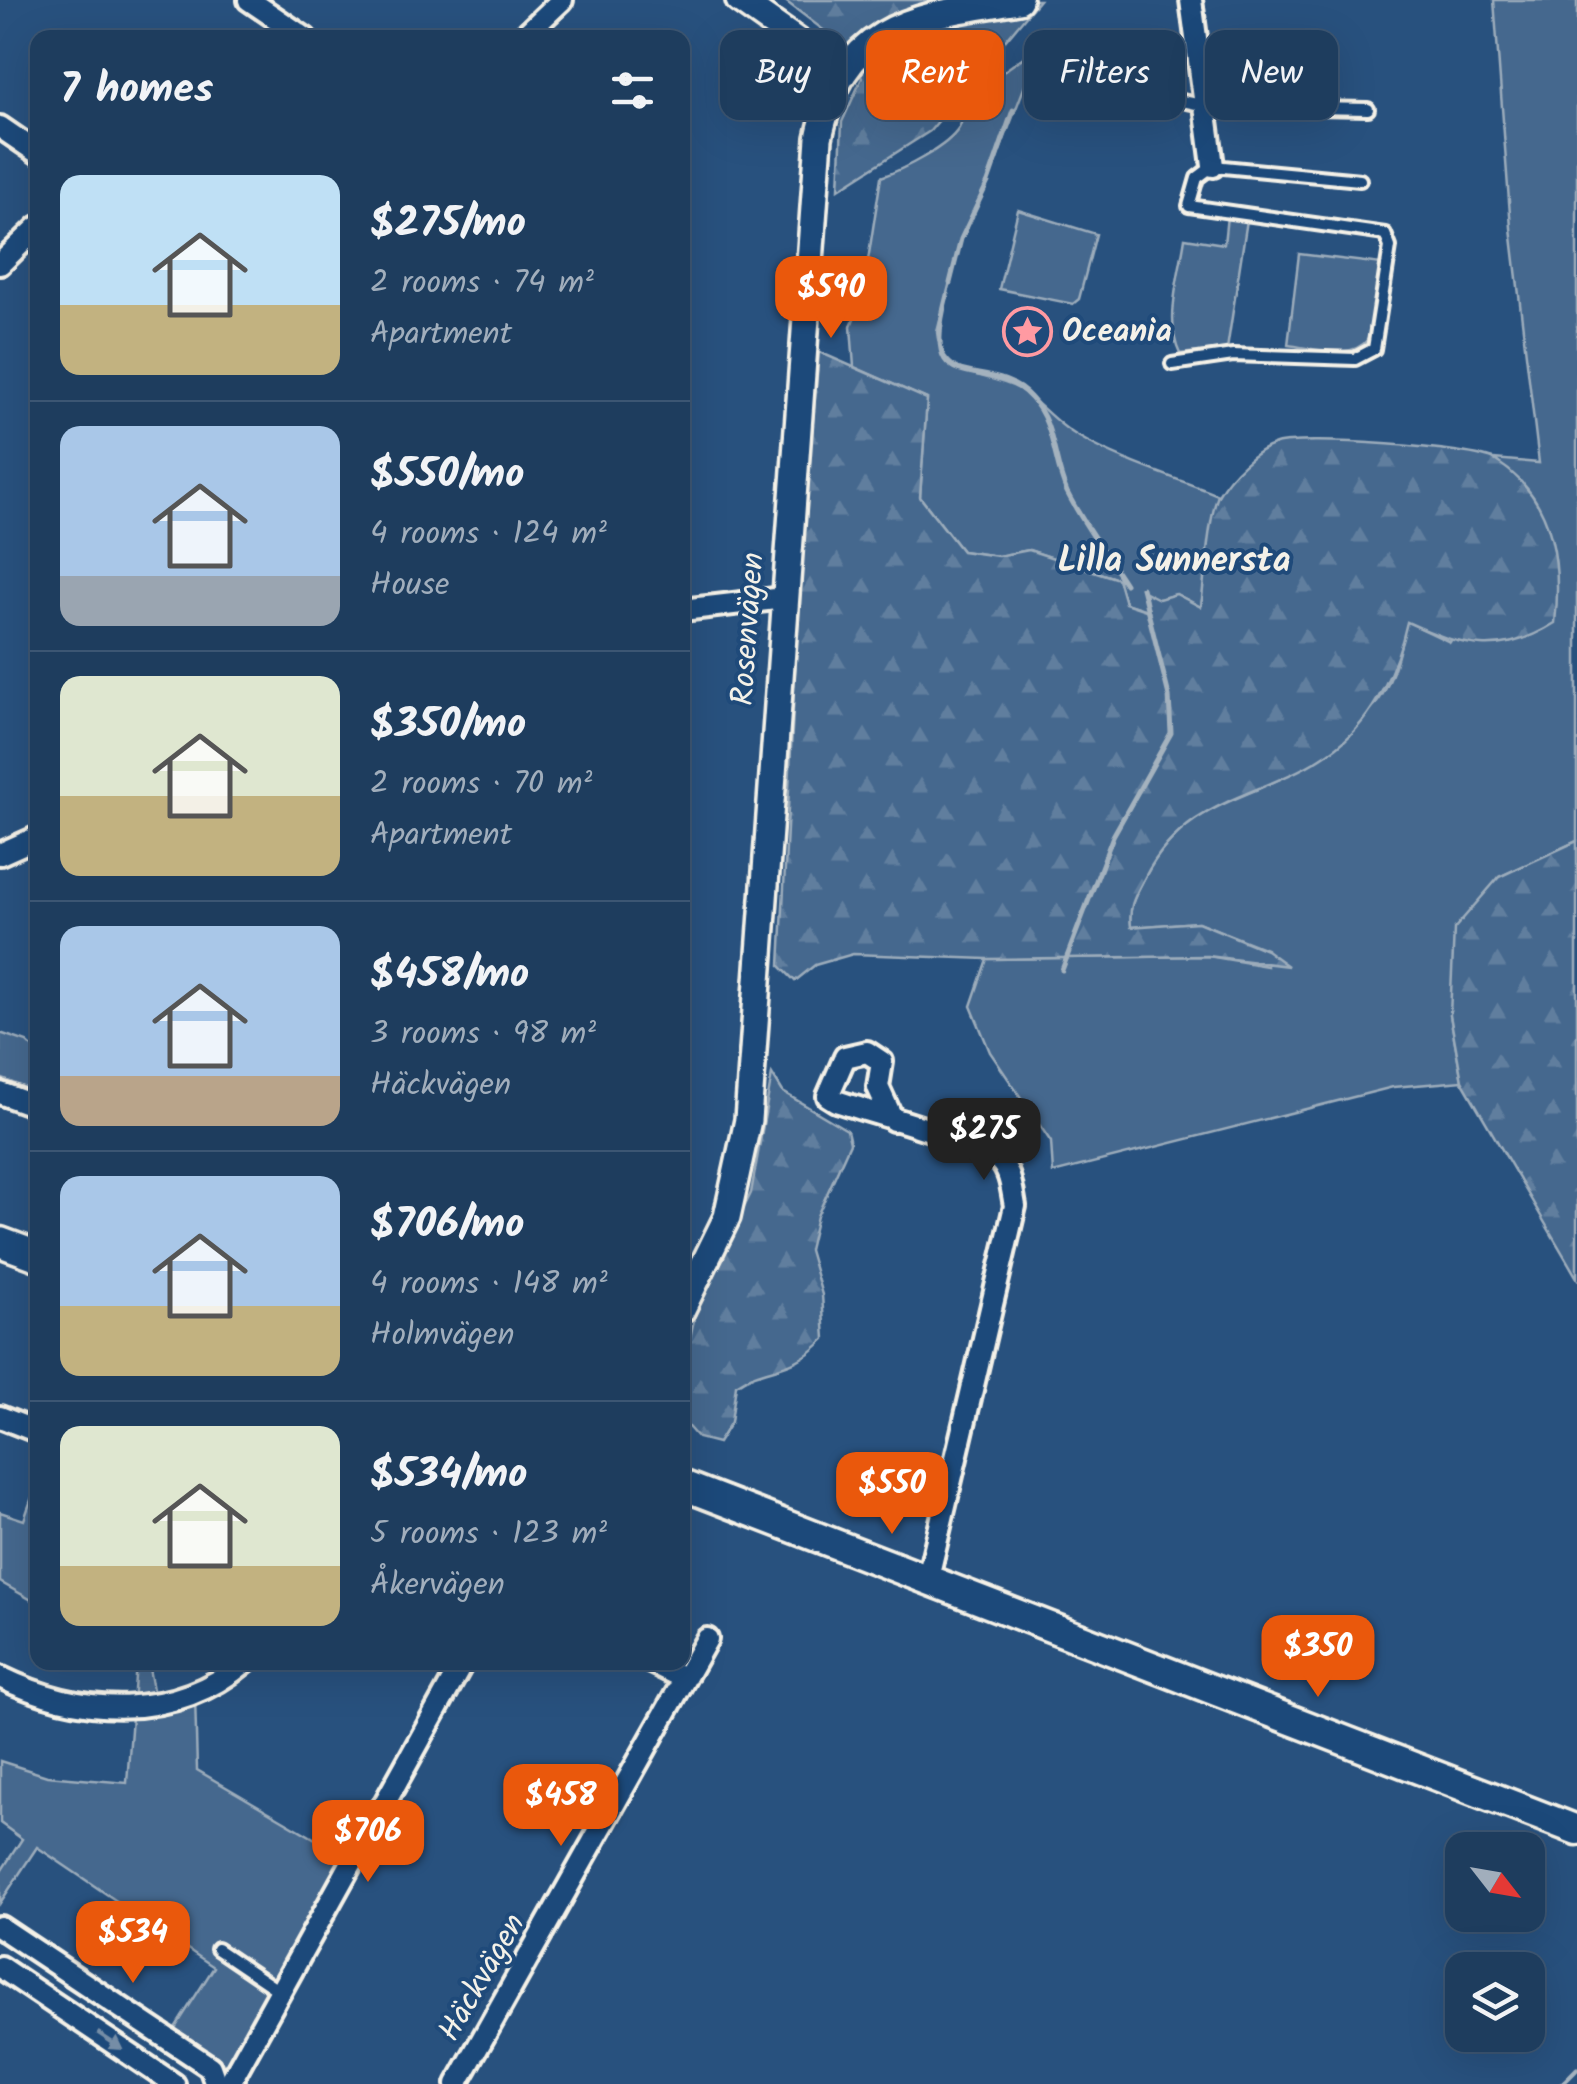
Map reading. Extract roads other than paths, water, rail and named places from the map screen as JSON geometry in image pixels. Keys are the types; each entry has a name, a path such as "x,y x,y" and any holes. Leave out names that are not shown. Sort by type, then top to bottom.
{"main road":[{"path":"0,1242 30,1253"},
{"path":"690,1488 1577,1830"}],"street":[{"path":"248,0 293,30"},
{"path":"530,30 562,0"},
{"path":"739,0 782,30"},
{"path":"846,68 867,46 927,15 1019,0"},
{"path":"1191,0 1205,99"},
{"name":"Rosenvägen","path":"690,1293 727,1217 748,1120 784,598 819,138 824,120"},
{"path":"1208,120 1214,166"},
{"path":"0,127 30,148"},
{"path":"0,264 30,234"},
{"path":"690,609 784,598"},
{"path":"0,854 30,841"},
{"path":"0,1094 30,1104"},
{"path":"894,1120 987,1152 1002,1162 1015,1206 928,1582"},
{"path":"0,1418 30,1429"},
{"name":"Häckvägen","path":"690,1668 708,1639"},
{"path":"0,1676 72,1702 134,1708 195,1695 233,1670"},
{"path":"229,2084 458,1670"},
{"path":"668,1670 684,1678"},
{"name":"Häckvägen","path":"458,2084 689,1670"},
{"path":"174,2084 0,1964 7,1932 210,2067 216,2084"}],"lane":[{"path":"1338,109 1368,110"},
{"path":"1172,364 1233,355 1354,360 1374,349 1390,247 1385,234 1189,206 1197,178 1214,166 1360,180"},
{"path":"217,1949 280,1992"}],"waterway":[{"path":"950,283 961,239 988,182 1013,110"},
{"path":"947,295 940,330 941,352 949,364 962,371 1014,384 1039,408 1067,492 1125,584"},
{"path":"1062,970 1113,836 1171,733 1169,696 1142,588"},
{"path":"1562,2084 1577,2069"}],"place":[{"name":"Oceania","path":"1027,332"}],"district":[{"name":"Lilla Sunnersta","path":"1174,562"}]}
